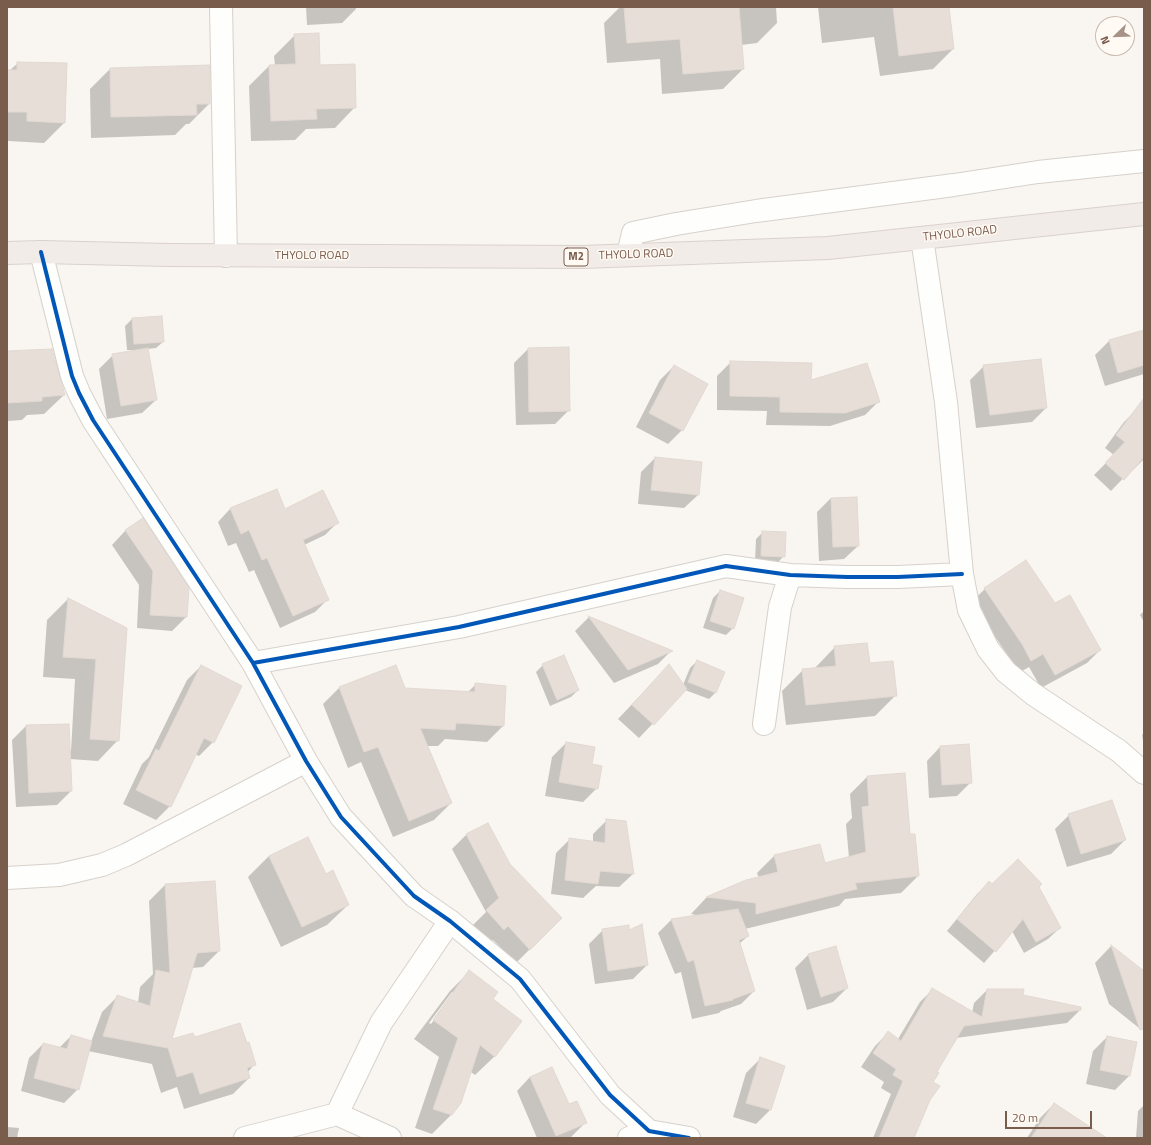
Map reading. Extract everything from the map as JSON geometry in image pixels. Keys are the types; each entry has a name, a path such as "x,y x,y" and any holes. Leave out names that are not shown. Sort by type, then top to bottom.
{"highway":[{"name":"THYOLO ROAD","path":"7,253 41,252 226,256 582,257 828,248 1144,214"}],"street":[{"path":"221,7 226,256"},
{"path":"628,255 633,234 676,224 756,211 954,185 1038,172 1144,162"},
{"path":"922,238 946,402 962,574 969,610 988,649 1006,672 1033,694 1119,751 1144,773"},
{"path":"41,252 72,376 78,393 93,420 253,663 306,761 342,817 414,896 450,921 520,979 639,1134 689,1138"},
{"path":"253,663 459,627 726,566 790,575 898,577 962,574"},
{"path":"764,724 780,607 790,575"},
{"path":"7,878 59,875 102,864 126,855 306,761"},
{"path":"337,1114 381,1023 450,921"},
{"path":"245,1138 337,1114 390,1138"}],"building":[{"path":"624,7 739,7 744,69 683,74 680,39 627,43"},
{"path":"893,7 949,7 954,49 899,56"},
{"path":"319,33 320,65 355,64 356,108 316,109 317,119 271,121 269,65 296,64 294,34"},
{"path":"17,62 67,63 65,123 27,121 27,112 7,112 7,70 17,70"},
{"path":"210,65 210,104 196,104 197,115 111,117 110,68"},
{"path":"162,316 164,342 134,344 132,318"},
{"path":"1144,330 1144,365 1118,373 1109,340"},
{"path":"569,347 570,411 529,412 528,348"},
{"path":"148,348 157,400 121,406 112,354"},
{"path":"52,349 65,395 42,397 42,401 7,403 7,351"},
{"path":"1041,359 1047,408 990,415 983,365"},
{"path":"730,361 812,363 811,380 867,363 880,402 845,413 780,412 780,397 730,396"},
{"path":"674,365 708,384 683,431 649,413"},
{"path":"1144,398 1144,457 1124,480 1105,463 1125,442 1116,435"},
{"path":"655,457 702,462 699,495 651,490"},
{"path":"277,489 285,509 323,490 339,523 303,540 329,600 293,616 267,558 262,560 249,530 241,534 230,508"},
{"path":"857,497 859,546 833,547 831,498"},
{"path":"143,518 189,588 187,617 150,615 153,571 125,530"},
{"path":"762,531 786,532 785,557 761,556"},
{"path":"1026,560 1055,603 1070,595 1101,650 1055,675 1043,654 1031,661 1022,644 984,588"},
{"path":"720,590 744,598 734,629 710,621"},
{"path":"68,598 127,628 119,741 90,739 96,659 63,657"},
{"path":"588,616 673,651 628,670"},
{"path":"867,643 870,663 893,661 897,696 806,705 802,669 836,666 834,646"},
{"path":"564,655 579,690 557,700 542,664"},
{"path":"697,660 725,672 716,693 688,682"},
{"path":"669,664 687,689 654,725 632,705"},
{"path":"201,665 242,686 214,743 204,738 171,807 136,790 156,749 159,751"},
{"path":"396,665 405,688 475,692 475,683 506,686 504,726 456,723 455,730 420,728 452,803 409,821 378,747 364,752 339,687"},
{"path":"69,724 72,791 29,793 26,725"},
{"path":"566,742 595,747 592,764 602,766 598,789 559,782"},
{"path":"969,744 972,783 942,785 940,746"},
{"path":"905,773 910,834 915,834 919,876 855,883 857,889 756,914 756,903 706,897 746,880 778,872 774,855 820,844 825,863 866,852 862,807 869,806 867,776"},
{"path":"1112,800 1126,840 1081,854 1068,814"},
{"path":"606,819 626,821 634,874 600,871 598,884 565,880 569,838 605,843"},
{"path":"488,823 510,864 562,918 530,950 508,926 504,930 486,910 499,898 466,834"},
{"path":"308,837 326,874 333,870 349,905 302,927 269,856"},
{"path":"1018,859 1042,884 1039,887 1061,928 1036,942 1023,919 996,952 957,919 989,881 992,884"},
{"path":"215,881 220,951 197,953 172,1039 193,1033 195,1037 240,1023 247,1043 249,1042 256,1065 247,1068 250,1078 200,1094 193,1072 177,1077 168,1048 103,1036 117,995 150,1006 156,970 170,973 165,884"},
{"path":"738,909 749,936 739,940 755,991 733,1000 705,1006 694,960 688,962 671,919"},
{"path":"642,924 648,965 608,971 602,929 629,925 629,930"},
{"path":"1111,945 1144,971 1144,1029 1140,1030"},
{"path":"836,946 848,988 821,997 808,954"},
{"path":"469,970 498,992 493,999 522,1021 495,1057 480,1045 461,1103 452,1115 433,1109 458,1038 433,1020"},
{"path":"932,988 982,1017 987,989 1024,989 1023,995 1081,1007 1081,1010 964,1026 937,1072 939,1073 933,1082 940,1086 930,1100 914,1138 879,1138 903,1081 893,1075 896,1069 873,1053 888,1031 901,1041"},
{"path":"71,1035 92,1041 79,1090 34,1078 43,1043 67,1049"},
{"path":"1107,1036 1137,1042 1130,1076 1100,1070"},
{"path":"760,1057 785,1066 771,1110 746,1103"},
{"path":"552,1067 569,1104 577,1101 587,1123 556,1136 530,1077"},
{"path":"1054,1103 1107,1138 1031,1138"}],"cycle path":[{"path":"41,252 72,376 93,420 253,663 306,761 341,817 414,896 450,921 520,979 610,1095 649,1131 689,1138"},
{"path":"253,663 459,627 726,566 790,575 847,577 898,577 962,574"}]}
